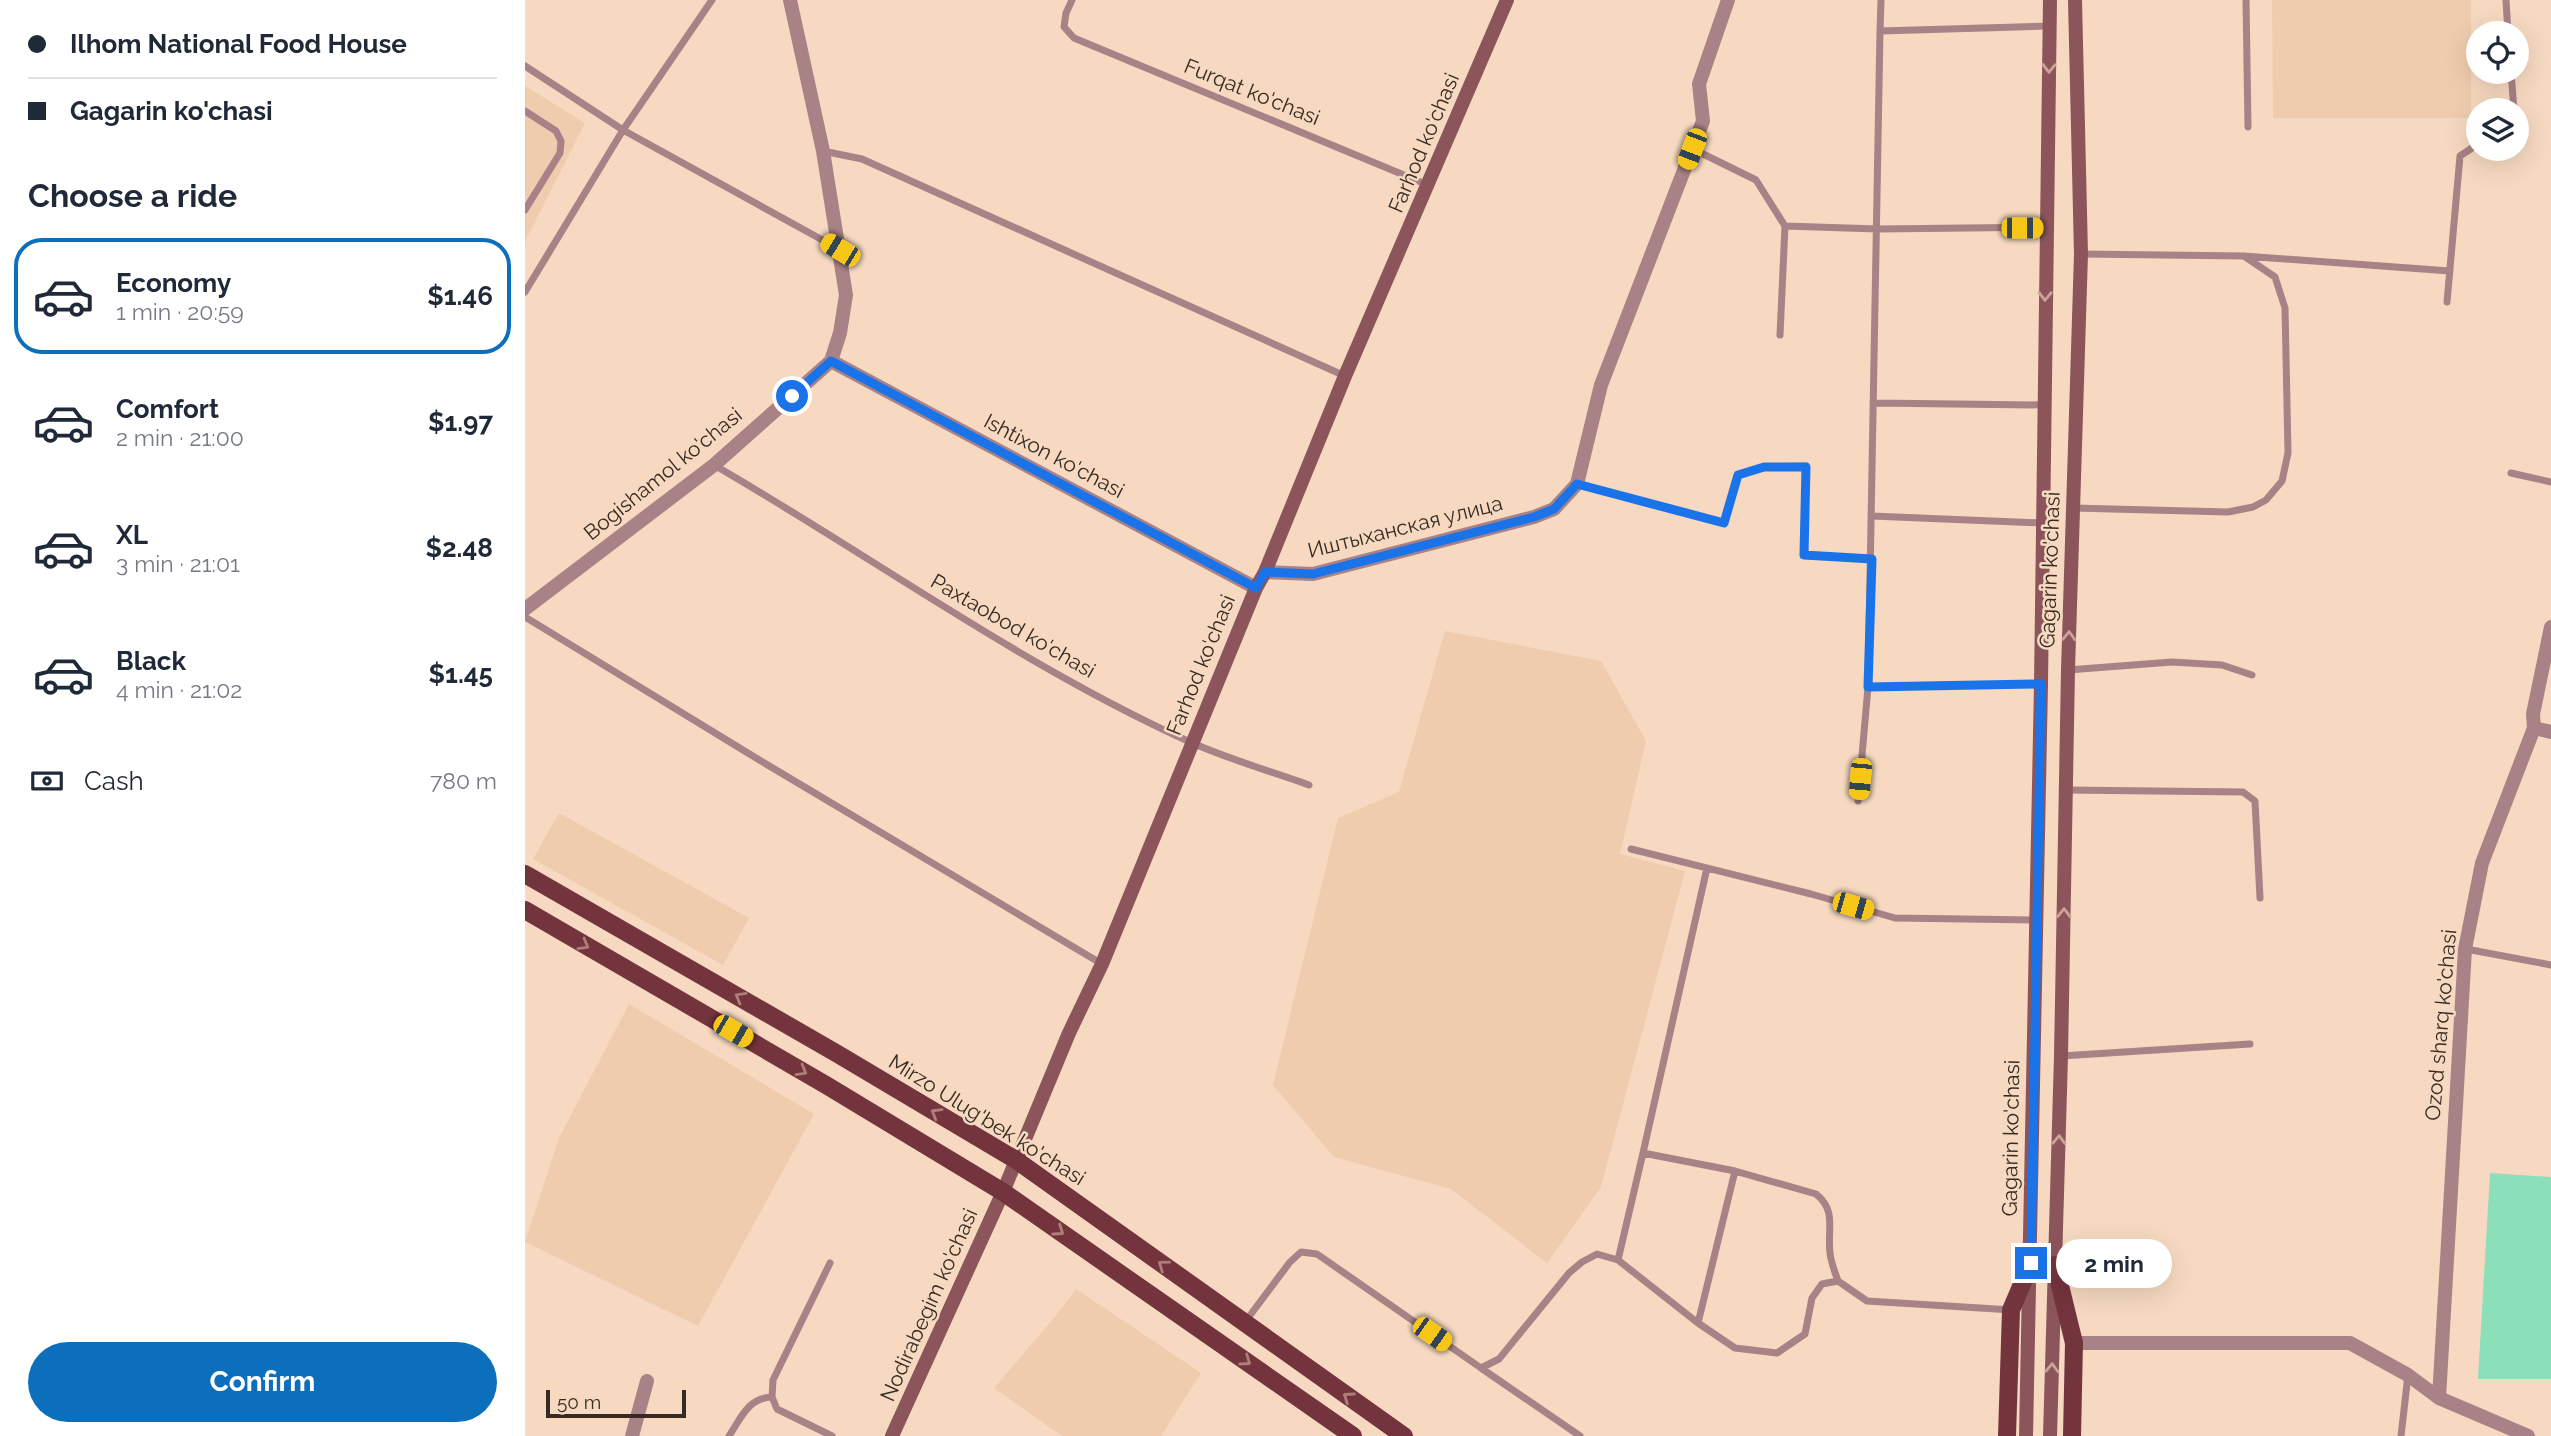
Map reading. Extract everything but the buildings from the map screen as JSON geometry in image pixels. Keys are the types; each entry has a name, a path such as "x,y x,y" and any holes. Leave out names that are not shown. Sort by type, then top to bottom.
{"main road":[{"name":"Farhod ko'chasi","path":"1003,1192 1069,1033 1102,964 1345,376 1507,0"},
{"name":"Gagarin ko'chasi","path":"2026,1436 2041,684 2050,0"},
{"name":"Gagarin ko'chasi","path":"2050,1436 2081,254 2075,0"},
{"name":"Mirzo Ulug'bek ko'chasi","path":"525,874 825,1046 1016,1160 1404,1436"},
{"path":"525,911 1003,1192 1353,1436"},
{"name":"Nodirabegim ko'chasi","path":"892,1436 1003,1192"},
{"path":"2007,1436 2011,1310 2031,1263"},
{"path":"2055,1265 2074,1343 2072,1436"}],"street":[{"path":"790,0 823,151 846,295 840,333 831,361"},
{"path":"1577,484 1601,386 1703,121 1699,84 1728,0"},
{"name":"Bogishamol ko'chasi","path":"525,609 714,465 831,361"},
{"name":"Ishtixon ko'chasi","path":"831,361 1256,588"},
{"name":"Иштыханская улица","path":"1265,572 1313,574 1534,517 1554,509 1577,484"},
{"name":"Ozod sharq ko'chasi","path":"2439,1398 2465,949 2482,863 2534,729 2533,714 2551,629"},
{"path":"2534,729 2551,732"},
{"path":"2074,1343 2350,1343 2408,1374 2439,1398 2528,1436"},
{"path":"632,1436 647,1381"}],"lane":[{"path":"525,292 622,130 712,0"},
{"name":"Furqat ko'chasi","path":"1072,0 1064,27 1074,38 1429,186"},
{"path":"1858,802 1868,687 1872,559 1881,0"},
{"path":"2246,0 2248,127"},
{"path":"2506,0 2507,21"},
{"path":"1880,31 2049,26"},
{"path":"525,66 622,130 840,250"},
{"path":"525,111 556,131 561,141 560,153 525,209"},
{"path":"1692,149 1756,180 1785,226 1780,335"},
{"path":"823,151 862,159 1345,376"},
{"path":"2447,302 2460,156 2466,152"},
{"path":"1785,226 1877,229 2046,228"},
{"path":"2081,254 2244,256 2450,271"},
{"path":"2073,508 2228,512 2266,500 2282,481 2288,453 2285,307 2275,277 2244,256"},
{"path":"1874,403 2044,405"},
{"name":"Paxtaobod ko'chasi","path":"714,465 942,606 1105,700 1192,743 1310,785"},
{"path":"1577,484 1724,523 1738,475 1764,467 1806,467 1804,555 1872,559"},
{"path":"2511,473 2551,482"},
{"path":"1872,516 2042,523"},
{"path":"525,617 1102,964"},
{"path":"2068,670 2172,662 2222,665 2252,675"},
{"path":"1868,687 2041,684"},
{"path":"2066,790 2243,792 2255,801 2260,898"},
{"path":"1631,849 1895,918 2036,920"},
{"path":"1618,1260 1707,868"},
{"path":"2465,949 2551,965"},
{"path":"2061,1056 2250,1044"},
{"path":"1643,1153 1735,1171 1816,1194 1826,1203 1830,1213 1830,1252 1838,1281 1867,1301 2030,1311"},
{"path":"1698,1323 1735,1171"},
{"path":"1244,1324 1290,1262 1301,1252 1317,1254 1580,1436"},
{"path":"1481,1368 1499,1359 1569,1273 1597,1254 1618,1260 1698,1323 1735,1348 1777,1353 1805,1334 1812,1297 1822,1284 1838,1281"},
{"path":"830,1263 773,1380 772,1396 777,1409 832,1436"},
{"path":"2401,1436 2408,1374"},
{"path":"729,1436 753,1401 772,1396"}],"shaded area":[{"path":"2272,0 2471,0 2471,21 2466,21 2466,84 2471,84 2471,98 2466,98 2466,118 2273,118"},
{"path":"525,86 585,123 525,242"},
{"path":"1445,631 1601,661 1646,741 1620,854 1685,871 1601,1187 1547,1263 1451,1189 1334,1157 1273,1085 1338,818 1399,792"},
{"path":"559,813 749,918 723,965 533,859"},
{"path":"629,1004 814,1114 698,1326 525,1242 559,1138"},
{"path":"1076,1289 1201,1373 1161,1436 1062,1436 994,1388"}],"green space":[{"path":"2490,1173 2551,1177 2551,1379 2478,1379"}],"route":[{"path":"792,396 831,361 1256,588 1265,572 1313,574 1534,517 1554,509 1577,484 1724,523 1738,475 1764,467 1806,467 1804,555 1872,559 1868,687 2041,684 2031,1263"}]}
